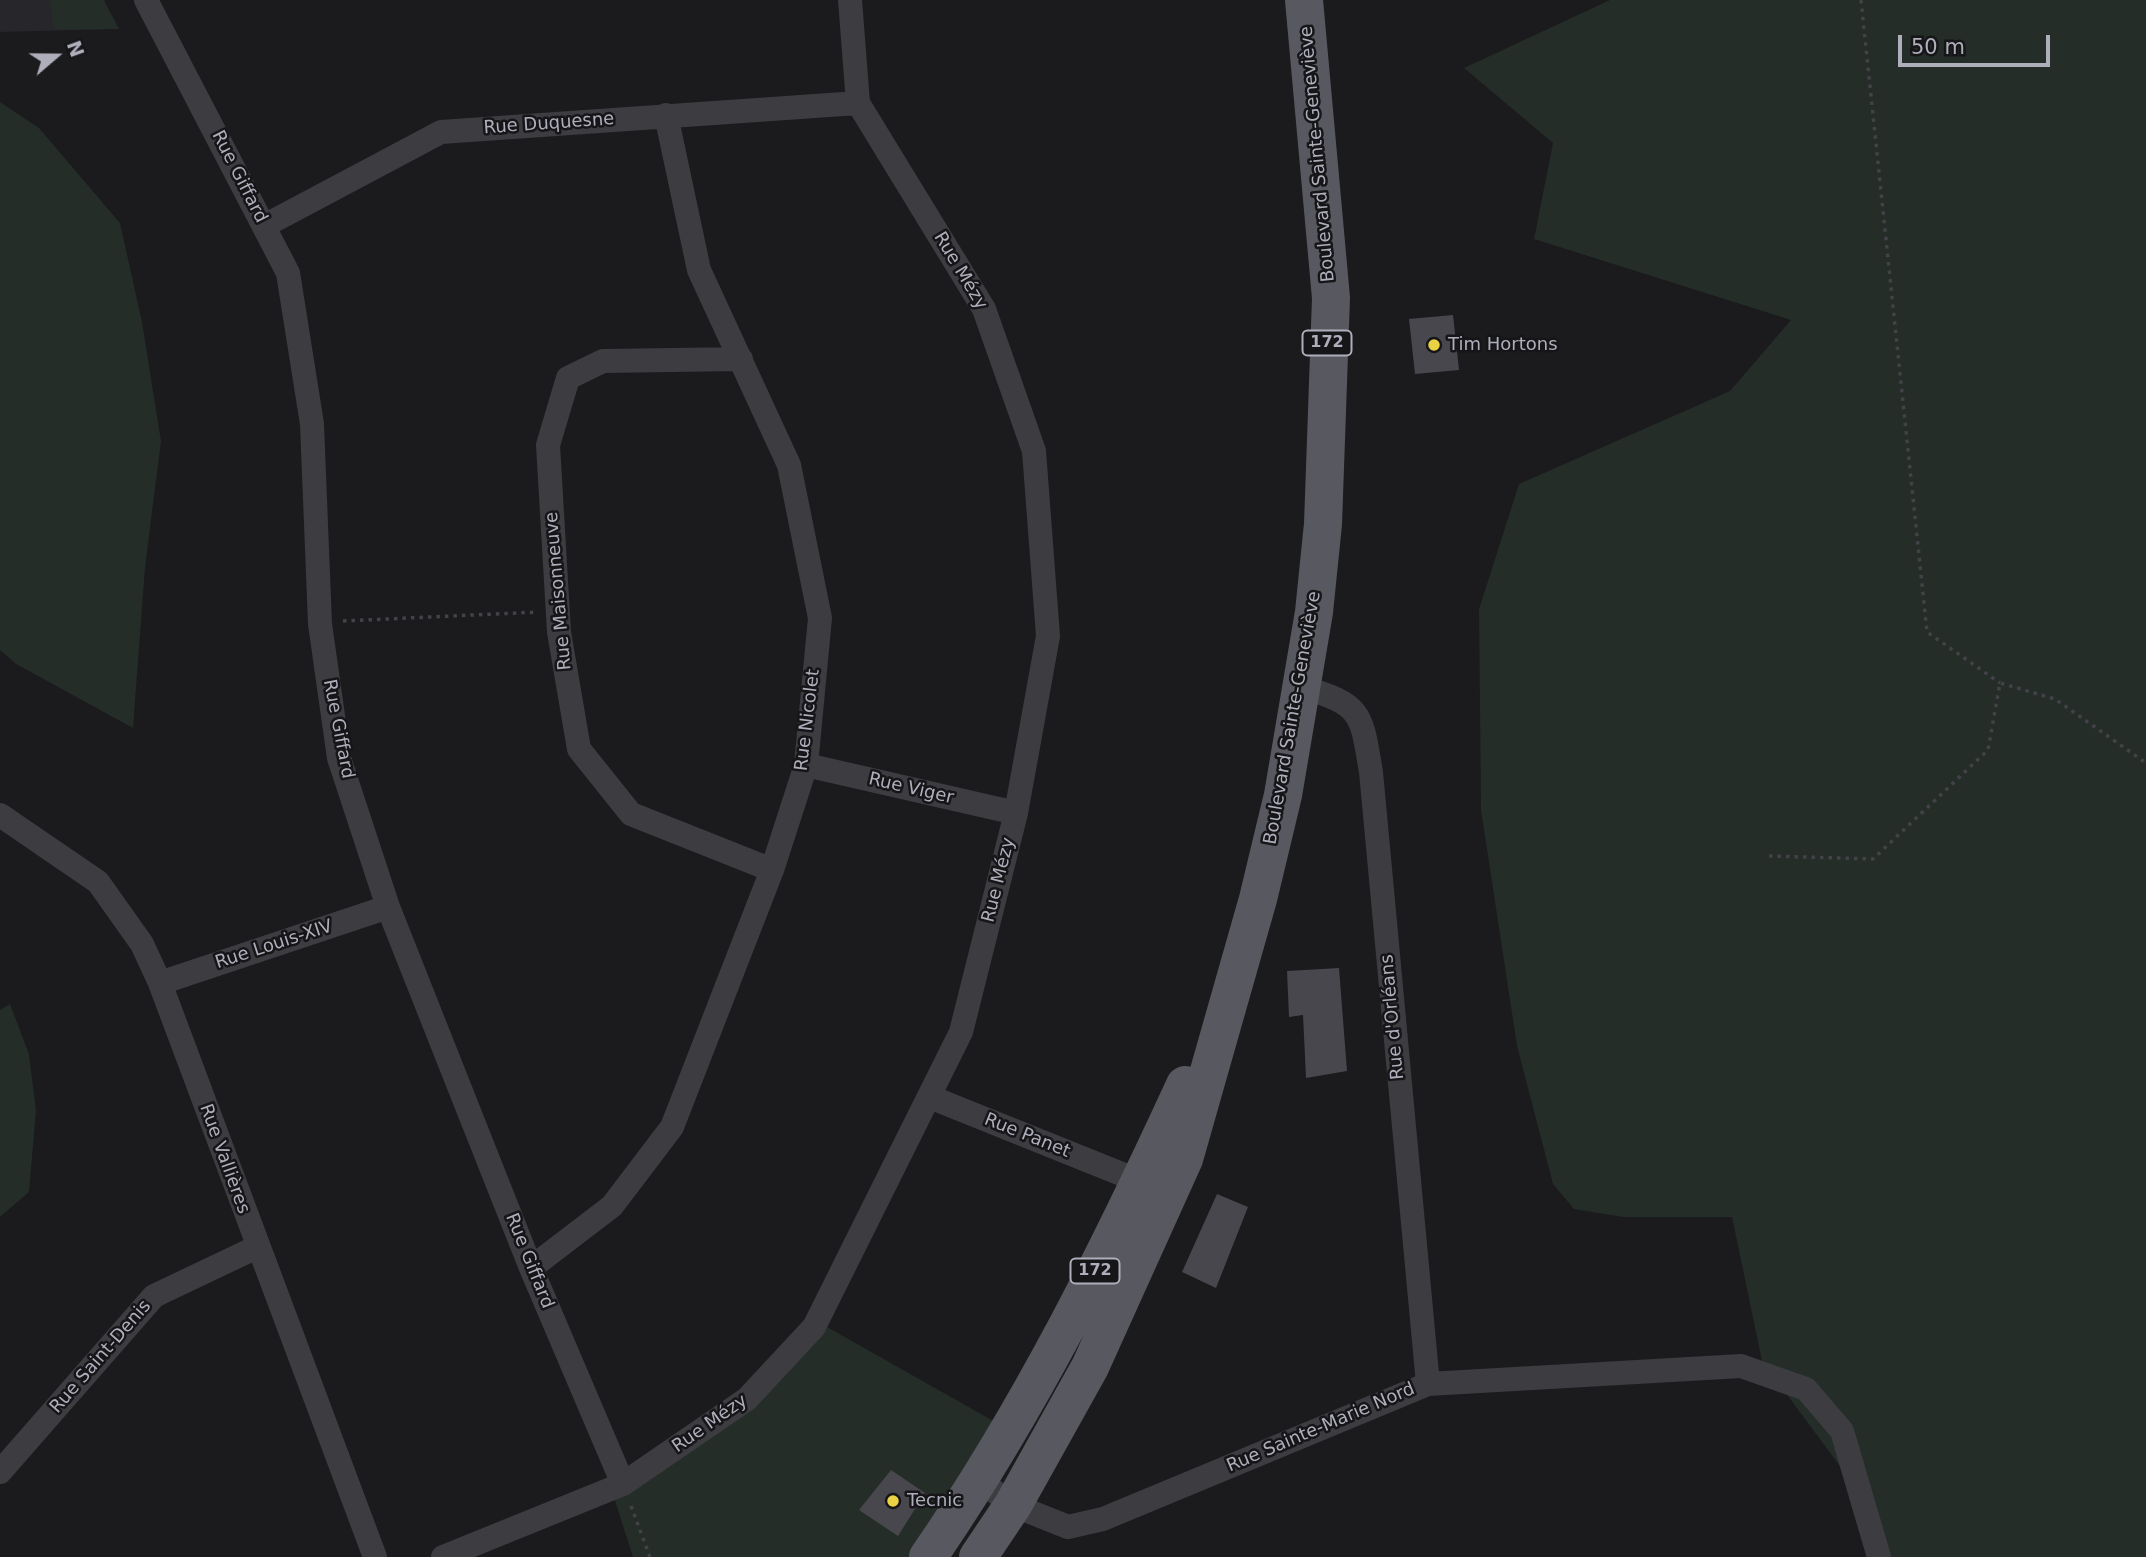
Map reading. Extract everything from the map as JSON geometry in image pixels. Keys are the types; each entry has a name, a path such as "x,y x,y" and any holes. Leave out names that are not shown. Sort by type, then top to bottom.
{"main road":[{"name":"Boulevard Sainte-Geneviève","path":"978,1557 1013,1505 1090,1367 1184,1159 1237,972 1283,794 1302,687 1323,524 1331,298 1304,0"},
{"name":"Boulevard Sainte-Geneviève","path":"928,1557 980,1481 1045,1368 1137,1188 1237,972"}],"street":[{"name":"Rue Giffard","path":"146,0 288,273 312,424 320,624 339,758 388,907 531,1268 623,1484"},
{"name":"Rue Mézy","path":"443,1557 623,1484 747,1399 814,1327 961,1032 1016,813 1048,636 1034,451 984,309 858,103 850,0"},
{"name":"Rue Duquesne","path":"264,226 441,132 858,103"},
{"name":"Rue Nicolet","path":"531,1268 612,1206 672,1126 772,870 806,765 820,618 789,465 699,271 666,115"},
{"name":"Rue Maisonneuve","path":"741,359 603,361 568,378 548,446 558,612 579,749 631,814 772,870"},
{"name":"Rue d'Orléans","path":"1302,687 1342,699 1363,724 1371,772 1428,1384"},
{"name":"Rue Viger","path":"806,765 1016,813"},
{"name":"Rue Vallières","path":"0,815 39,839 98,882 142,944 160,983 375,1557"},
{"name":"Rue Louis-XIV","path":"160,983 388,907"},
{"name":"Rue Panet","path":"930,1097 1124,1175"},
{"name":"Rue Saint-Denis","path":"0,1472 154,1296 257,1247"},
{"name":"Rue Sainte-Marie Nord","path":"980,1481 1013,1505 1068,1527 1103,1519 1428,1384 1741,1366 1806,1389 1842,1431 1879,1557"}],"path":[{"path":"1861,0 1927,632 2000,683 2055,699 2146,763"},
{"path":"320,624 365,618 558,612"},
{"path":"1769,856 1873,859 1988,750 2000,683"},
{"path":"623,1484 650,1557"}],"shaded area":[{"path":"0,0 104,0 119,29 0,32"},
{"path":"50,0 103,0 119,29 53,29"},
{"path":"1610,0 2146,0 2146,1557 1872,1557 1845,1473 1762,1361 1732,1217 1623,1217 1574,1209 1553,1184 1517,1046 1481,810 1479,609 1519,484 1730,391 1791,320 1534,239 1553,143 1464,68"},
{"path":"0,102 39,128 120,223 142,322 161,441 145,568 133,728 16,664 0,650"},
{"path":"10,1004 29,1054 36,1110 29,1192 0,1217 0,1010"},
{"path":"820,1323 997,1423 910,1557 633,1557 608,1479 750,1398"}],"building":[{"name":"Tim Hortons","path":"1453,315 1459,370 1415,374 1409,319"},
{"path":"1339,968 1347,1071 1306,1078 1303,1015 1289,1017 1287,971"},
{"path":"1217,1194 1248,1207 1216,1288 1182,1272"},
{"name":"Tecnic","path":"891,1470 925,1493 898,1536 859,1510"}],"place":[{"name":"Tim Hortons","path":"1434,345"},
{"name":"Tecnic","path":"893,1501"}]}
